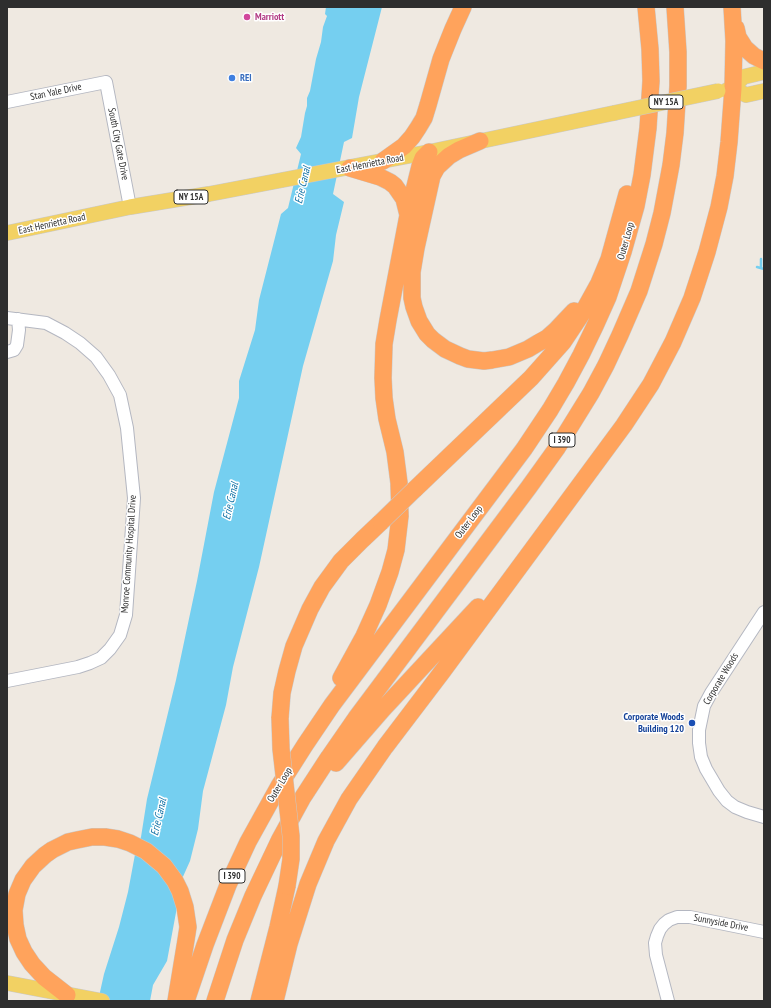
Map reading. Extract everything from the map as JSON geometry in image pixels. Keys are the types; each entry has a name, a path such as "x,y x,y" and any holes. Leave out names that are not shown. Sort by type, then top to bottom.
{"highway":[{"path":"350,168 381,169 412,137 421,123 428,105 441,59 463,7"},
{"path":"259,1001 288,886 291,859 291,836 281,749 280,718 282,693 290,659 299,633 312,604 328,577 341,561 531,378 563,342 583,312 599,283 608,259 632,175 642,114 646,65 646,7"},
{"name":"Outer Loop","path":"186,1001 208,935 235,871 263,814 296,759 337,699 524,449 566,383 588,341 608,297 619,267 632,222 642,175 647,144 651,80 646,7"},
{"name":"I 390","path":"215,1001 247,910 273,853 324,764 356,718 554,452 586,403 614,350 627,321 654,244 668,182 675,133 677,100 678,52 675,7"},
{"path":"732,8 737,33 742,45 750,54 764,61"},
{"path":"275,1001 289,944 308,884 320,855 341,813 380,753 615,438 636,407 666,356 686,313 710,245 719,207 727,161 726,90 734,49 732,8"},
{"path":"480,141 449,156 434,171 429,186 416,248 412,281 412,298 414,307 423,328 439,345 468,359 484,361 509,357 528,349 547,338 563,323 586,296 594,282 615,234"},
{"path":"296,759 369,625 386,584 394,556 400,516 399,482 395,452 385,408 383,388 384,344 408,215 420,166 423,158 429,152"},
{"path":"381,169 390,182 396,186 404,199 408,215"},
{"path":"296,811 366,728 549,526"},
{"path":"67,995 44,977 32,964 24,952 18,939 15,925 14,910 17,894 33,866 46,855 68,842 92,837 111,838 130,843 146,851 164,866 175,880 182,896 186,913 187,934 176,1001"}],"main road":[{"name":"East Henrietta Road","path":"726,90 743,77 764,72"},
{"name":"East Henrietta Road","path":"381,169 429,152 726,90 746,95 764,91"},
{"name":"East Henrietta Road","path":"7,233 130,207 350,168"},
{"path":"7,983 102,1001"}],"street":[{"name":"Stan Yale Drive","path":"7,102 106,82"},
{"name":"South City Gate Drive","path":"106,82 130,207"},
{"path":"7,352 14,350 17,345 19,330 12,319"},
{"name":"Monroe Community Hospital Drive","path":"7,681 78,667 90,663 101,658 110,649 120,635 126,615 134,498 127,428 120,396 109,375 96,357 80,343 65,333 46,323 12,319"},
{"name":"Corporate Woods","path":"764,612 711,693 704,706 699,730 701,757 719,792 735,807 764,817"},
{"name":"Sunnyside Drive","path":"668,1001 656,955 655,943 660,929 669,920 676,917 690,917 764,932"}],"water":[{"name":"Erie Canal","path":"326,7 382,7 359,97 352,138 344,142 333,194 344,202 336,235 333,261 303,366 259,567 233,667 226,705 203,791 198,829 190,861 177,890 177,907 167,961 153,985 150,1001 98,1001 104,974 128,892 136,849 141,837 147,799 176,680 214,492 239,398 239,381 255,330 259,300 281,214 288,208 301,154 296,148 301,137 307,106 307,98 310,91 323,27 327,16 325,14"}],"waterway":[{"path":"761,259 761,268"},
{"path":"757,267 764,269"}],"place":[{"name":"Marriott","path":"247,17"},
{"name":"REI","path":"232,78"},
{"name":"Corporate Woods Building 120","path":"692,723"}]}
